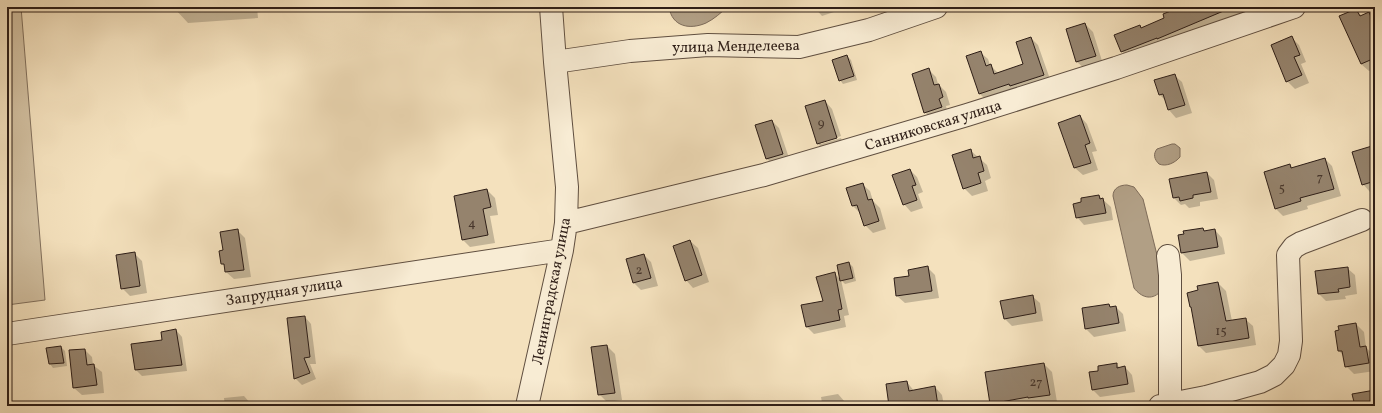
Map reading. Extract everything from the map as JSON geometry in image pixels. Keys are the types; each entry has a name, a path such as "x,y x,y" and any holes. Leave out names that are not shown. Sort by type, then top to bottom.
{"street":[{"name":"Ленинградская улица","path":"527,406 562,250 566,223 568,187 551,7"},
{"name":"улица Менделеева","path":"555,62 630,51 708,45 799,47 869,30 936,7"},
{"name":"Санниковская улица","path":"566,223 764,175 967,115 1116,68 1294,7"},
{"path":"1168,256 1170,275 1166,405 1206,397 1260,382 1274,375 1284,365 1289,355 1291,340 1288,255 1294,247 1300,243 1362,220"},
{"name":"Запрудная улица","path":"7,334 562,250"}],"shaded area":[{"path":"7,7 21,7 45,300 7,305"},
{"path":"669,7 727,7 712,20 706,23 688,26 678,23 674,19"},
{"path":"1175,144 1180,148 1180,157 1170,164 1159,164 1155,156 1157,149"},
{"path":"1127,185 1134,187 1143,199 1161,271 1160,292 1157,295 1150,297 1143,296 1134,288 1113,196 1114,191 1117,188"}],"building":[{"path":"1181,7 1233,7 1157,39 1121,52 1114,35 1140,25 1141,28 1164,18 1163,14"},
{"path":"1356,9 1360,16 1369,12 1375,27 1375,58 1361,64 1339,16"},
{"path":"1085,23 1096,56 1076,62 1066,29"},
{"path":"1292,36 1300,55 1294,57 1302,75 1286,82 1271,45"},
{"path":"1031,37 1044,75 979,94 966,56 981,51 986,66 991,64 994,74 1023,64 1016,42"},
{"path":"847,55 854,76 839,81 832,60"},
{"path":"929,68 934,85 939,84 943,97 939,99 942,107 924,113 912,74"},
{"path":"1175,74 1185,105 1168,110 1163,94 1159,95 1154,80"},
{"path":"825,100 837,138 817,144 805,106"},
{"path":"1080,115 1090,143 1085,145 1091,163 1074,168 1058,123"},
{"path":"772,120 783,154 766,159 755,125"},
{"path":"1372,146 1375,155 1375,181 1362,185 1352,152"},
{"path":"971,149 973,158 980,156 984,171 978,173 981,183 963,189 952,155"},
{"path":"1325,158 1334,189 1300,198 1301,201 1275,209 1264,172 1290,164 1291,168"},
{"path":"910,169 916,185 912,186 917,200 903,205 892,175"},
{"path":"1207,172 1211,192 1193,195 1193,198 1180,201 1179,197 1173,198 1169,179"},
{"path":"863,183 868,200 872,199 879,221 864,226 857,205 852,206 846,188"},
{"path":"487,189 491,207 483,209 488,235 462,240 454,196"},
{"path":"1099,195 1100,199 1103,198 1106,213 1076,218 1073,204 1081,202 1081,198"},
{"path":"1203,228 1204,231 1215,229 1218,247 1181,253 1178,235 1184,234 1183,231"},
{"path":"238,229 244,270 225,272 224,264 221,264 219,251 223,250 220,232"},
{"path":"690,240 702,275 685,281 673,246"},
{"path":"135,252 140,286 121,289 116,255"},
{"path":"644,254 651,278 633,283 626,259"},
{"path":"849,262 853,278 840,281 837,265"},
{"path":"928,266 932,291 896,296 894,278 909,276 908,270"},
{"path":"1348,267 1350,287 1338,289 1339,292 1318,294 1315,271"},
{"path":"835,272 842,309 838,310 840,320 806,327 801,305 823,301 816,277"},
{"path":"1218,282 1226,321 1246,318 1249,338 1198,346 1187,293 1198,290 1197,286"},
{"path":"1033,295 1036,313 1004,319 1000,301"},
{"path":"1109,304 1110,307 1116,306 1119,323 1085,329 1082,308"},
{"path":"305,316 310,357 304,358 310,373 294,379 287,318"},
{"path":"1356,323 1360,347 1366,346 1369,363 1345,367 1342,351 1338,351 1335,331 1339,330 1338,326"},
{"path":"176,329 182,365 135,370 131,344 162,340 161,332"},
{"path":"607,345 615,393 598,395 591,347"},
{"path":"61,346 64,363 49,364 46,348"},
{"path":"85,349 87,365 94,364 97,385 73,388 69,350"},
{"path":"1044,363 1050,395 1028,397 990,404 985,372"},
{"path":"1117,363 1117,368 1125,366 1128,384 1092,390 1089,372 1098,371 1098,366"},
{"path":"907,381 909,391 935,386 938,406 889,406 886,384"},
{"path":"1375,390 1375,406 1355,406 1352,394"}]}
